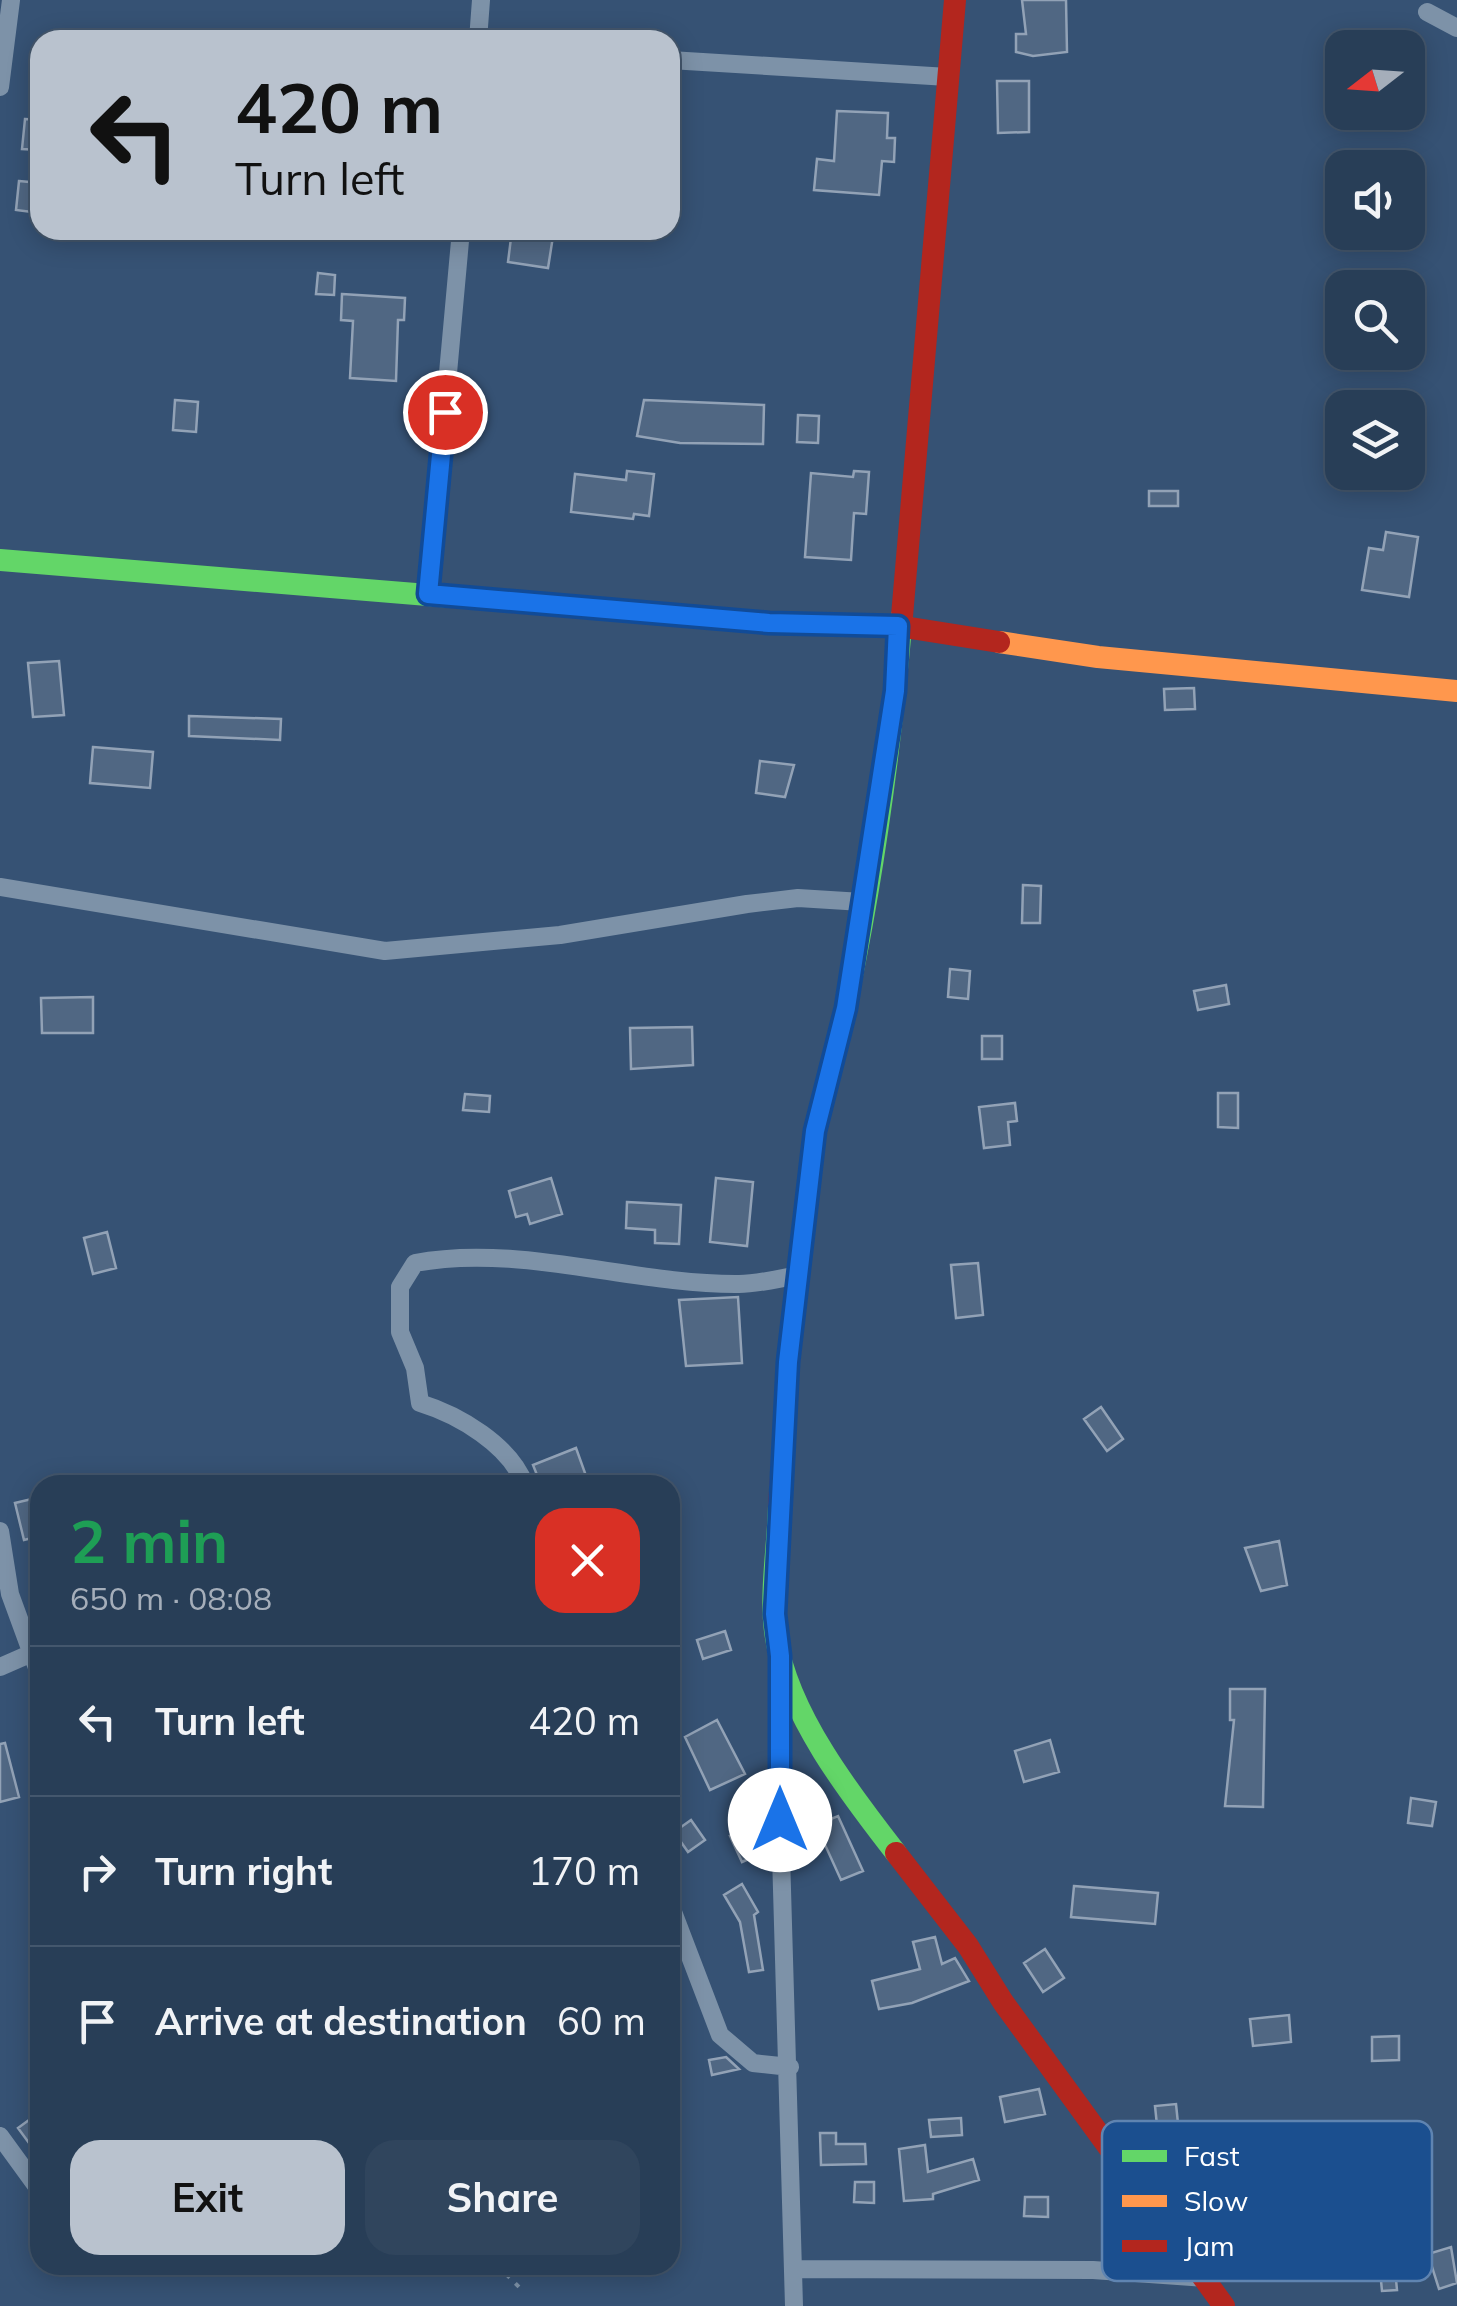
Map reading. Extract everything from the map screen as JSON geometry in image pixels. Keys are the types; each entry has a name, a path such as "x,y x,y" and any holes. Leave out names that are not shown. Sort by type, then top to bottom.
{"street":[{"path":"0,87 11,0"},
{"path":"479,30 482,0"},
{"path":"794,2306 780,1820 780,1656 775,1614 780,1467 815,1131 846,1008 895,691 956,0"},
{"path":"1426,12 1457,28"},
{"path":"680,61 948,77"},
{"path":"428,594 460,240"},
{"path":"0,560 769,623 898,626 1098,657 1457,691"},
{"path":"0,887 385,951 560,935 798,898 862,902"},
{"path":"519,1475 503,1451 448,1411 420,1403 415,1368 400,1332 400,1287 415,1263 444,1257 492,1260 743,1284 800,1275"},
{"path":"0,1530 10,1594 30,1648"},
{"path":"0,1667 30,1654"},
{"path":"780,1656 799,1704 844,1784 968,1946 1102,2136"},
{"path":"680,1930 720,2035 753,2062 790,2067"},
{"path":"0,2136 30,2178"},
{"path":"793,2269 1102,2271"},
{"path":"1208,2281 1224,2306"}],"path":[{"path":"507,2275 524,2292"}],"building":[{"path":"1022,0 1066,0 1067,52 1033,56 1016,52 1016,34 1026,34"},
{"path":"997,81 1029,81 1029,132 998,133"},
{"path":"837,111 888,113 887,138 895,138 894,162 882,161 879,195 814,190 817,159 834,161"},
{"path":"25,119 30,119 30,149 22,149"},
{"path":"19,181 30,182 30,212 16,210"},
{"path":"511,240 552,240 548,268 508,262"},
{"path":"318,273 335,275 334,295 316,294"},
{"path":"342,294 405,298 404,320 398,320 396,381 350,378 353,321 341,320"},
{"path":"175,400 198,402 196,432 173,430"},
{"path":"644,400 764,405 763,444 680,443 637,436"},
{"path":"798,415 819,416 818,443 797,442"},
{"path":"627,471 654,474 649,516 634,514 633,519 571,512 575,474 626,480"},
{"path":"854,471 869,472 866,514 854,513 851,560 805,557 811,473 853,477"},
{"path":"1149,491 1178,491 1178,506 1149,506"},
{"path":"1386,532 1418,537 1409,597 1362,590 1369,548 1383,550"},
{"path":"59,661 64,715 33,717 28,663"},
{"path":"1194,688 1195,709 1165,710 1164,689"},
{"path":"189,716 281,719 280,740 189,736"},
{"path":"93,747 153,752 150,788 90,783"},
{"path":"760,761 794,765 785,797 756,793"},
{"path":"1023,885 1041,886 1040,923 1022,923"},
{"path":"950,969 970,971 968,999 948,997"},
{"path":"1226,985 1229,1004 1198,1010 1194,991"},
{"path":"93,997 93,1033 42,1033 41,998"},
{"path":"692,1027 693,1065 631,1069 630,1028"},
{"path":"982,1036 1002,1036 1002,1059 982,1059"},
{"path":"1218,1093 1238,1093 1238,1128 1218,1127"},
{"path":"465,1094 490,1096 489,1112 463,1110"},
{"path":"1015,1103 1017,1121 1008,1122 1010,1145 984,1148 979,1107"},
{"path":"551,1178 562,1214 530,1224 527,1214 516,1217 509,1191"},
{"path":"716,1178 753,1182 747,1246 710,1242"},
{"path":"627,1202 681,1205 679,1244 655,1243 655,1230 626,1228"},
{"path":"107,1232 116,1268 93,1274 84,1238"},
{"path":"978,1263 983,1315 956,1318 951,1265"},
{"path":"738,1297 742,1363 686,1366 679,1300"},
{"path":"1101,1407 1123,1439 1107,1451 1084,1419"},
{"path":"576,1448 585,1473 537,1475 533,1465"},
{"path":"30,1499 30,1538 24,1540 15,1503"},
{"path":"1279,1541 1287,1585 1261,1591 1245,1548"},
{"path":"725,1631 731,1650 703,1659 697,1640"},
{"path":"1230,1689 1265,1689 1263,1807 1225,1806 1234,1720 1230,1720"},
{"path":"717,1720 745,1774 710,1790 685,1737"},
{"path":"1050,1740 1059,1772 1024,1782 1015,1751"},
{"path":"5,1743 19,1797 0,1802 0,1744"},
{"path":"1411,1798 1436,1802 1432,1826 1408,1823"},
{"path":"838,1816 863,1871 841,1880 816,1825"},
{"path":"691,1820 705,1840 688,1852 680,1841 680,1828"},
{"path":"748,1828 760,1854 742,1862 730,1836"},
{"path":"742,1884 758,1912 754,1915 763,1970 749,1972 740,1922 724,1895"},
{"path":"1074,1886 1158,1893 1155,1924 1071,1917"},
{"path":"935,1937 942,1964 955,1958 969,1981 912,2003 879,2009 872,1981 920,1969 913,1942"},
{"path":"1045,1949 1064,1978 1043,1992 1024,1963"},
{"path":"1289,2015 1291,2042 1253,2046 1250,2019"},
{"path":"1399,2036 1399,2060 1372,2061 1372,2037"},
{"path":"726,2057 739,2069 712,2075 709,2060"},
{"path":"1039,2089 1045,2114 1005,2122 1000,2097"},
{"path":"1176,2104 1178,2121 1157,2121 1155,2106"},
{"path":"961,2118 962,2135 931,2137 929,2120"},
{"path":"30,2119 30,2144 18,2128"},
{"path":"820,2133 836,2133 836,2144 865,2144 866,2164 821,2165"},
{"path":"925,2145 928,2172 973,2159 979,2180 933,2194 933,2199 904,2201 899,2149"},
{"path":"855,2182 874,2182 874,2203 854,2202"},
{"path":"1025,2197 1048,2197 1048,2217 1024,2216"},
{"path":"1451,2247 1457,2283 1439,2289 1432,2253"},
{"path":"1381,2281 1396,2281 1397,2290 1382,2291"}],"traffic: fast":[{"path":"0,560 452,597"},
{"path":"831,1069 875,844 902,616"},
{"path":"779,1506 773,1606 783,1667 823,1752 896,1853"}],"traffic: slow":[{"path":"999,642 1098,657 1457,691"}],"traffic: jam":[{"path":"902,616 955,0"},
{"path":"452,597 769,623 898,626 999,642"},
{"path":"779,1506 789,1362 815,1131 831,1069"},
{"path":"896,1853 968,1946 1003,2002 1102,2138"},
{"path":"1206,2281 1224,2306"}],"route":[{"path":"445,412 428,594 769,623 898,626 895,691 846,1008 815,1131 788,1362 775,1614 780,1656 780,1820"}]}
